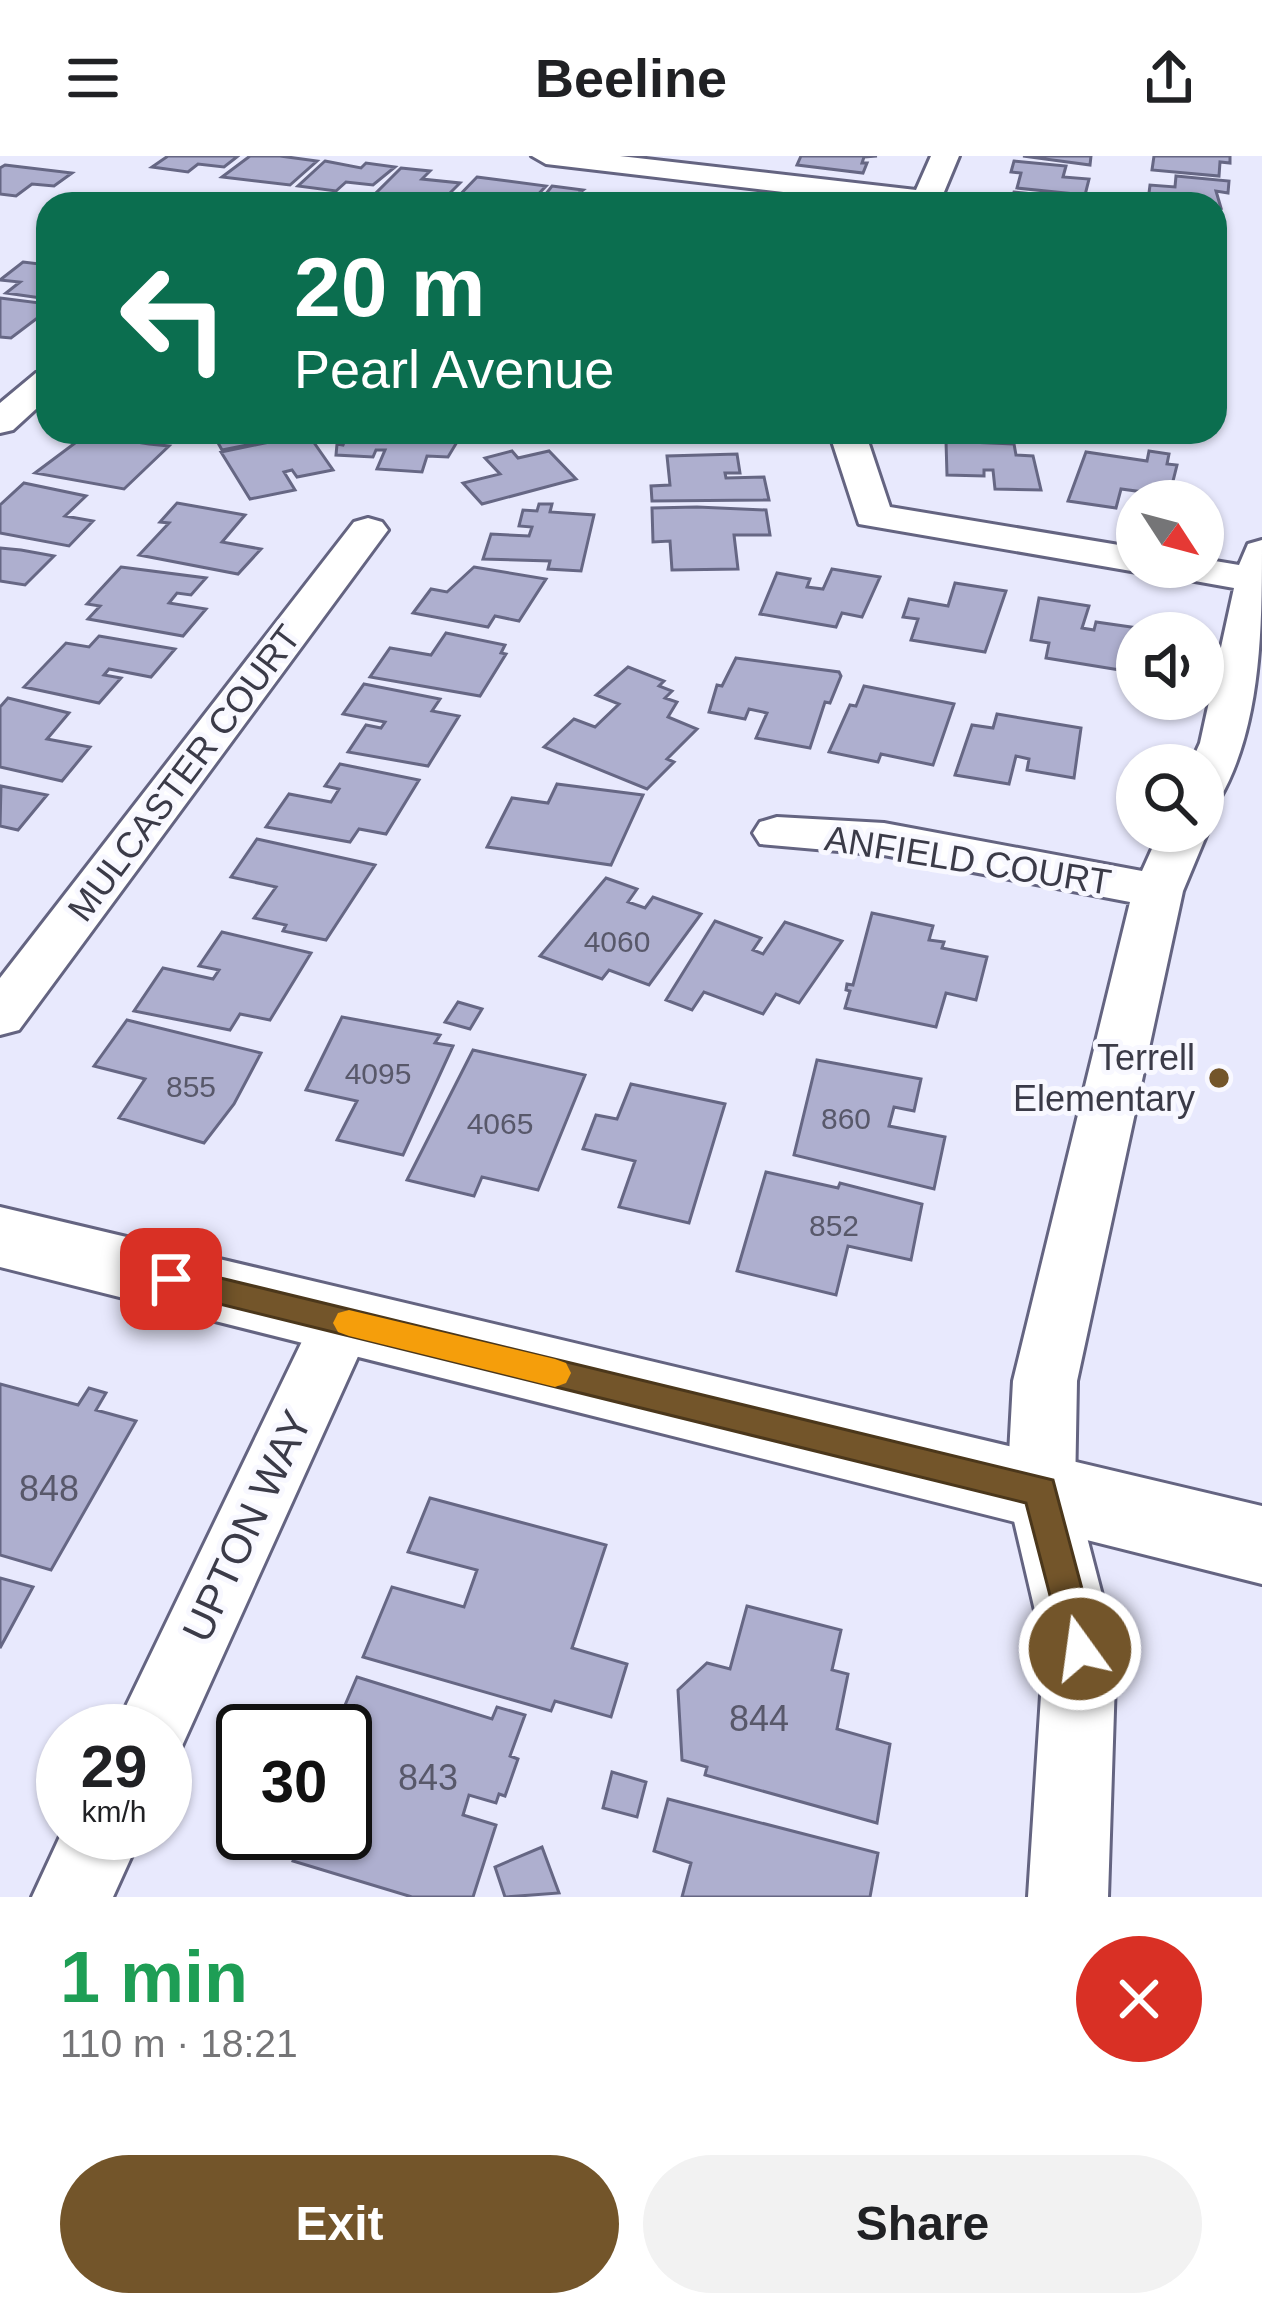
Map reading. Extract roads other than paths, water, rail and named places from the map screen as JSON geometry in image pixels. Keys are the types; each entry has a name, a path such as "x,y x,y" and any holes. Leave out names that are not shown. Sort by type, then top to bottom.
{"street":[{"path":"546,156 858,192"},
{"path":"930,192 945,156"},
{"path":"0,422 36,390"},
{"path":"851,444 873,516 1116,556"},
{"name":"MULCASTER COURT","path":"0,1016 368,530"},
{"path":"1222,744 1260,566 1224,566"},
{"name":"ANFIELD COURT","path":"777,833 884,839 1158,891"},
{"path":"1068,1897 1080,1649 1041,1491 1045,1381 1158,891 1175,852"},
{"path":"0,1237 1262,1545"},
{"name":"UPTON WAY","path":"164,1704 343,1321"},
{"path":"72,1897 90,1860"}],"place":[{"name":"Terrell Elementary","path":"1219,1078"}]}
